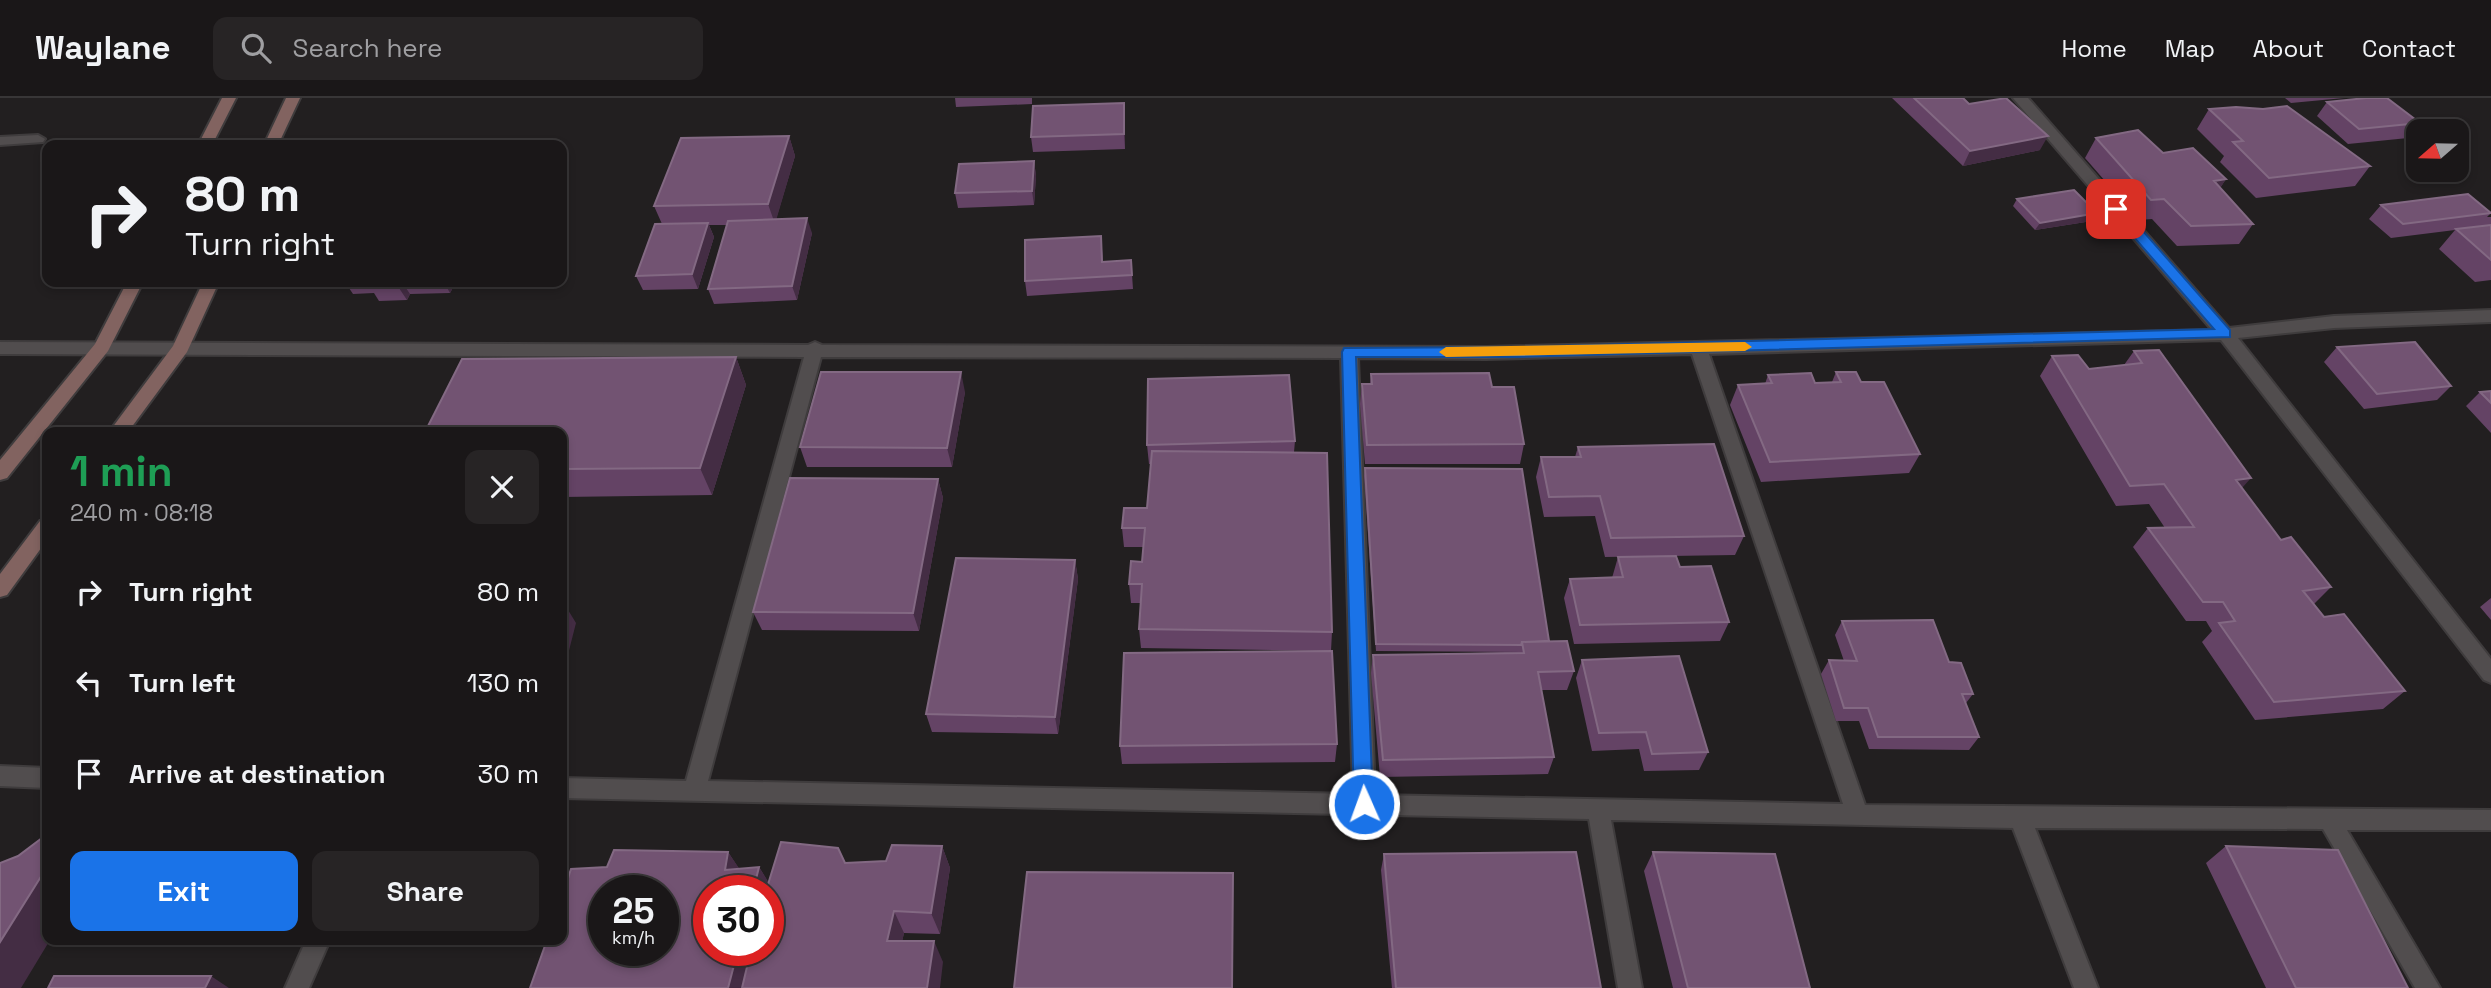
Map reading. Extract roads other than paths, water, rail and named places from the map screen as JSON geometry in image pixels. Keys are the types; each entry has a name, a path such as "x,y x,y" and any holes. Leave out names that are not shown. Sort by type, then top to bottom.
{"main road":[{"path":"208,140 229,98"},
{"path":"273,140 293,98"},
{"path":"0,473 102,347 132,287"},
{"path":"122,427 181,348 209,287"},
{"path":"0,589 42,533"}],"street":[{"path":"2020,98 2225,334 2491,674"},
{"path":"0,141 38,139"},
{"path":"0,348 815,348 1486,352 2225,334 2334,322 2491,316"},
{"path":"695,789 815,348"},
{"path":"1699,348 1857,814"},
{"path":"1349,352 1364,804"},
{"path":"0,776 42,778"},
{"path":"567,788 2020,818 2491,820"},
{"path":"1598,809 1630,988"},
{"path":"2020,818 2086,988"},
{"path":"2329,819 2428,988"},
{"path":"297,988 316,945"}]}
